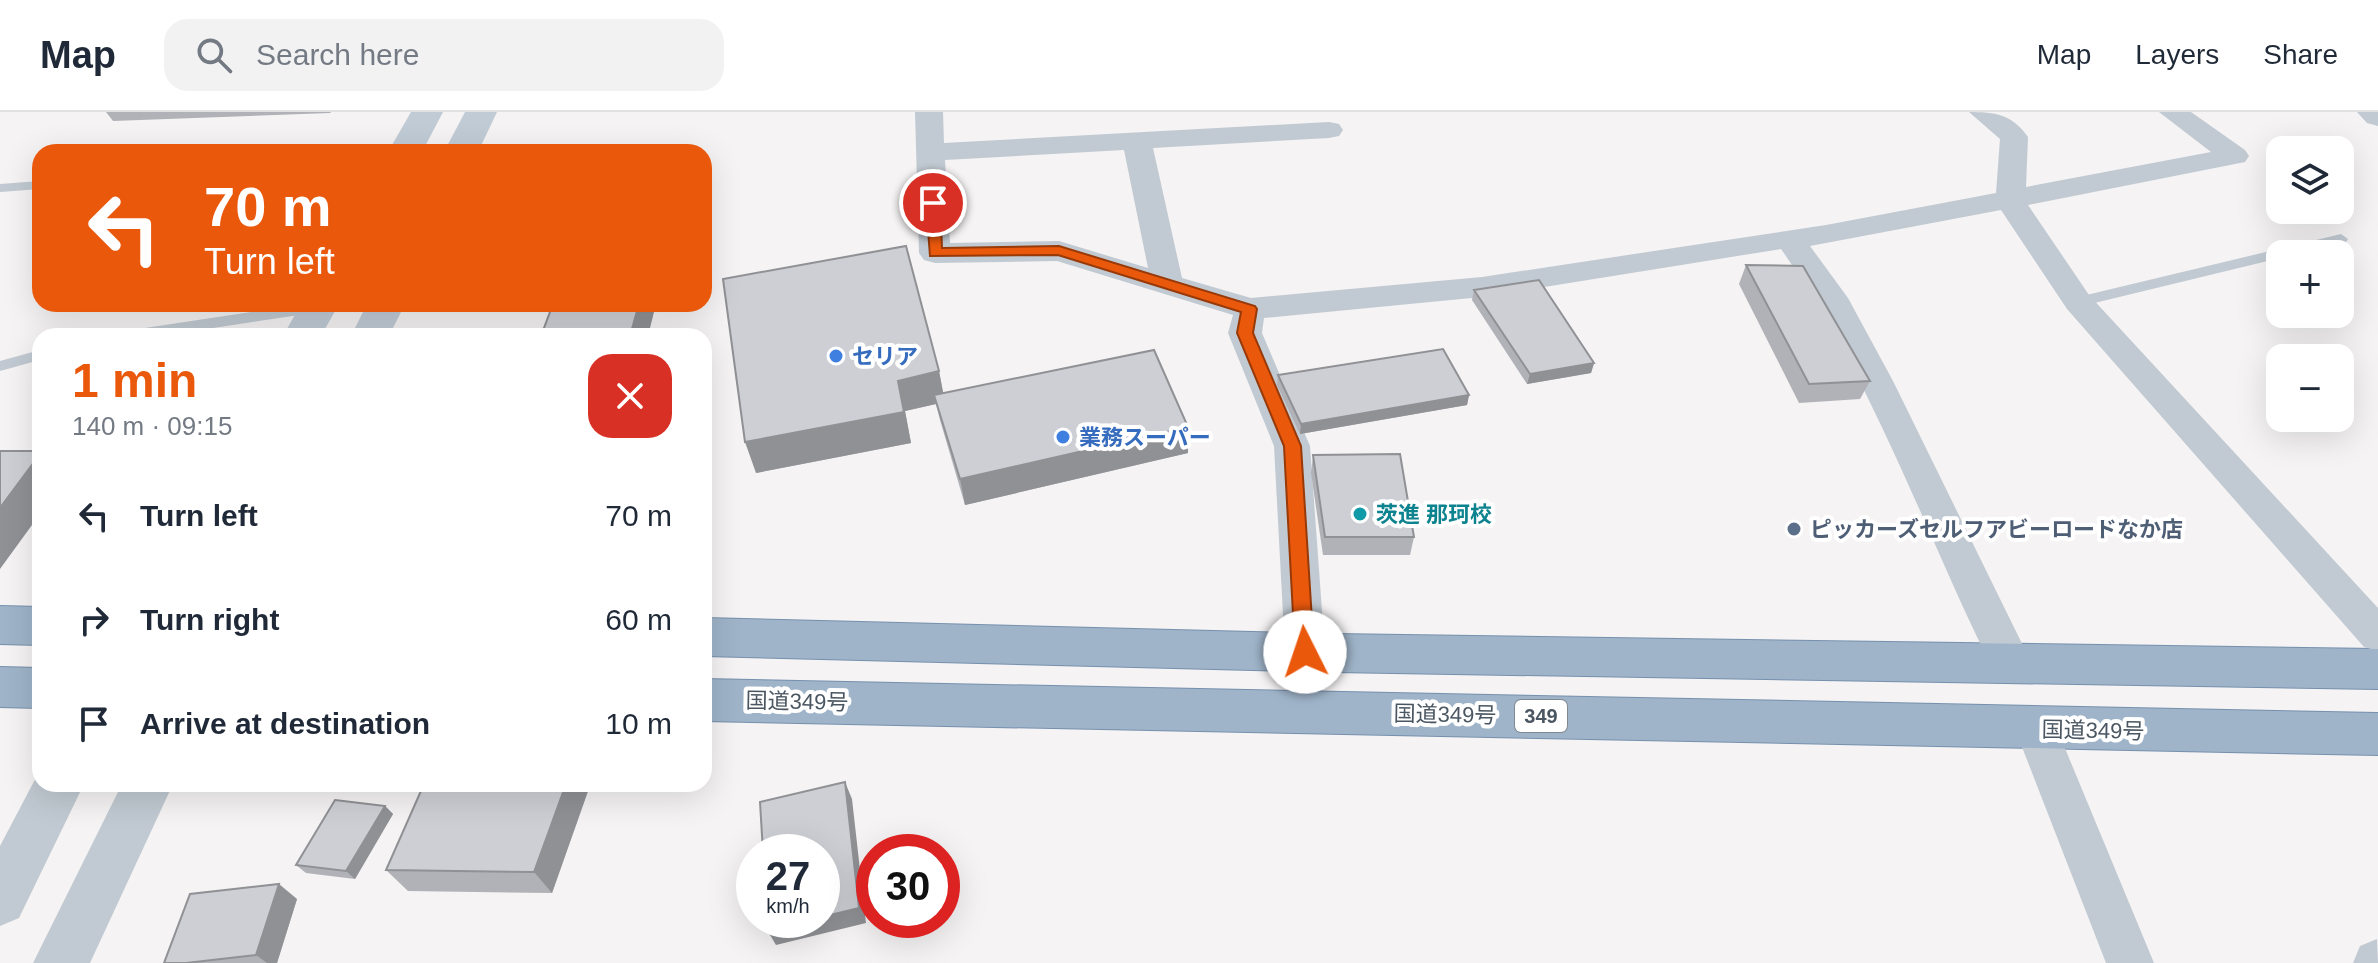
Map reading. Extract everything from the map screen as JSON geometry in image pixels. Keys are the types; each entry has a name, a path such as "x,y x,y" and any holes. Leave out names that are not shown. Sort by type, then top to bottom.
{"highway":[{"path":"0,625 32,626"},
{"path":"712,637 1305,652 2378,669"},
{"path":"0,687 32,688"},
{"name":"国道349号","path":"712,700 2378,734"}],"main road":[{"path":"409,144 427,112"},
{"path":"465,144 481,112"}],"street":[{"path":"929,112 935,253 1059,251 1250,309 1482,287 1789,239 2235,156 2173,112"},
{"path":"1082,112 1087,144"},
{"path":"1983,112 2014,137 2010,200 2078,302 2378,635"},
{"path":"2373,112 2378,116"},
{"path":"931,152 1329,130"},
{"path":"1137,142 1168,286"},
{"path":"1789,239 1832,298 2011,664"},
{"path":"1250,309 1245,333 1292,446 1305,652"},
{"path":"2036,729 2130,963"},
{"path":"0,900 55,792"},
{"path":"61,963 144,792"}],"lane":[{"path":"0,188 32,186"},
{"path":"2078,302 2341,239"},
{"path":"201,328 314,316"},
{"path":"0,366 32,357"}],"building":[{"name":"セリア","path":"906,246 939,371 898,381 904,412 745,442 723,279"},
{"path":"1746,265 1803,266 1870,381 1809,384"},
{"path":"1539,280 1594,363 1530,374 1474,290"},
{"path":"550,312 637,312 632,328 544,328"},
{"path":"1443,349 1469,395 1301,424 1278,375"},
{"name":"業務スーパー","path":"1154,350 1188,427 960,479 934,395"},
{"path":"0,451 32,451 32,465 0,508"},
{"name":"茨進 那珂校","path":"1400,454 1414,537 1325,537 1313,455"},
{"path":"845,782 856,909 840,913 840,834 762,834 760,802"},
{"path":"420,792 563,792 534,872 386,870"},
{"path":"335,800 385,806 346,871 296,865"},
{"path":"279,884 256,955 164,963 190,894"}],"place":[{"name":"セリア","path":"836,356"},
{"name":"業務スーパー","path":"1063,437"},
{"name":"茨進 那珂校","path":"1360,514"},
{"name":"ピッカーズセルフアビーロードなか店","path":"1794,529"}],"route":[{"path":"933,203 935,253 1059,251 1250,309 1245,333 1292,446 1305,652"}]}
